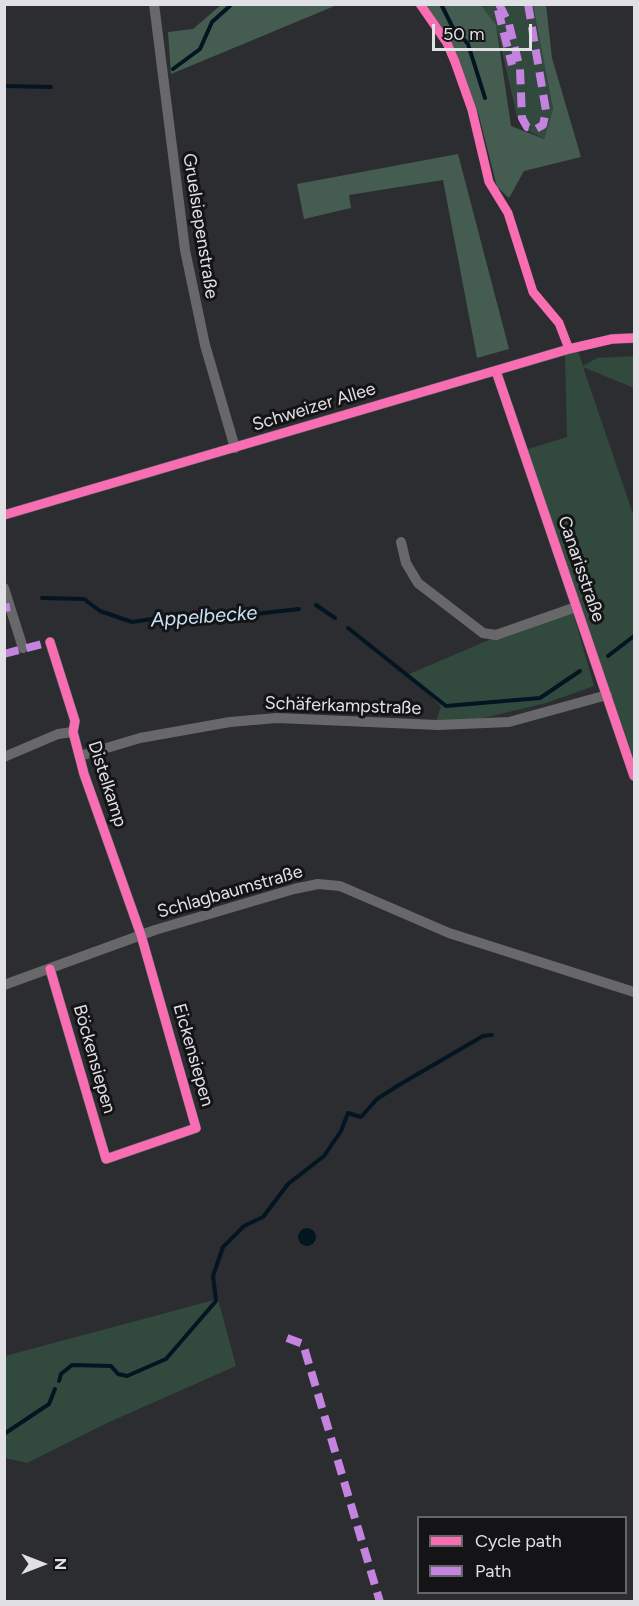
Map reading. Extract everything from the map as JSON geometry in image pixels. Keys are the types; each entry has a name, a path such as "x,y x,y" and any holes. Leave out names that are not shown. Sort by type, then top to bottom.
{"street":[{"name":"Gruelsiepenstraße","path":"154,4 185,250 207,354 235,448"},
{"name":"Schweizer Allee","path":"4,516 569,349 612,339 634,338"},
{"name":"Canarisstraße","path":"496,371 634,776"},
{"path":"401,542 406,563 418,583 483,633 496,634 576,607"},
{"path":"4,588 23,648"},
{"name":"Distelkamp","path":"50,642 75,721 73,732 80,756 141,935"},
{"name":"Schäferkampstraße","path":"80,756 140,738 230,722 277,718 438,725 509,722 606,695"},
{"path":"4,757 58,734 73,732"},
{"name":"Schlagbaumstraße","path":"4,985 141,935 294,889 318,884 340,886 449,933 634,992"},
{"name":"Eickensiepen","path":"106,1159 196,1128 141,935"},
{"name":"Böckensiepen","path":"50,969 106,1159"}],"green space":[{"path":"222,4 337,5 171,74 168,32 193,29"},
{"path":"421,5 481,5 496,25 511,126 544,139 553,109 533,5 546,5 552,58 581,157 524,171 509,198 497,187 479,116 455,51"},
{"path":"481,5 533,5 553,109 544,139 523,128 517,117 496,25"},
{"path":"458,154 509,349 477,358 443,180 349,195 351,208 304,219 297,184"},
{"path":"578,351 583,366 597,358 634,356 634,388 583,367 634,517 634,760 525,450 567,437 565,354"},
{"path":"572,609 594,686 546,703 463,723 435,723 441,707 409,674 496,637"},
{"path":"218,1299 236,1366 107,1423 27,1463 5,1458 5,1356"}],"water":[{"path":"307,1228 313,1231 316,1237 313,1243 307,1246 301,1243 298,1237 301,1231"}],"waterway":[{"path":"173,69 200,49 212,22 232,4"},
{"path":"441,4 452,26 468,44 485,98"},
{"path":"4,86 51,87"},
{"name":"Appelbecke","path":"42,598 84,599 100,611 132,622 152,619 186,622 299,609"},
{"name":"Appelbecke","path":"316,605 335,618"},
{"name":"Appelbecke","path":"348,628 446,706 540,698 580,671"},
{"name":"Appelbecke","path":"608,656 634,636"},
{"name":"Böckensiepen","path":"59,1381 61,1374 72,1365 111,1366 118,1374 127,1376 166,1359 216,1301 213,1276 223,1247 244,1226 263,1217 288,1184 324,1156 341,1131 348,1113 361,1117 377,1099 399,1085 483,1036 492,1035"},
{"name":"Böckensiepen","path":"4,1434 49,1404 55,1389"}],"marked path":[{"path":"499,4 509,24 520,69 522,118 527,127 536,129 543,125 546,111 528,4"},
{"path":"498,10 512,65"},
{"path":"4,608 10,607"},
{"path":"4,654 50,642"},
{"path":"287,1338 303,1344 380,1602"}],"cycle path":[{"path":"420,4 447,43 455,62 472,110 489,182 508,213 533,292 559,323 569,349"},
{"path":"4,515 569,349 612,339 634,338"},
{"path":"496,371 634,776"},
{"path":"50,642 75,721 73,732 84,774 141,935 196,1128 106,1159 50,969"}]}
